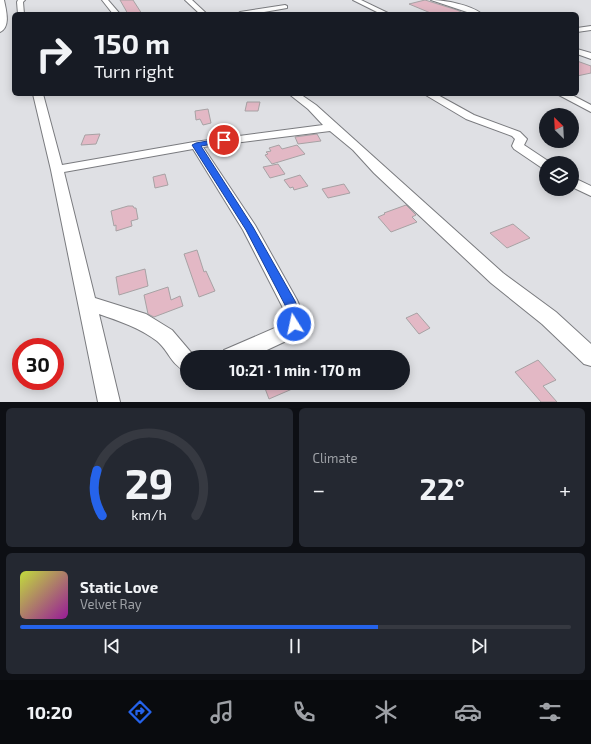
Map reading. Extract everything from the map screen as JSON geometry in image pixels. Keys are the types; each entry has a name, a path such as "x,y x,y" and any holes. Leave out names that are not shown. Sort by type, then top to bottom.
{"street":[{"path":"2,32 4,21 2,14 3,0"},
{"path":"21,12 20,2 22,0"},
{"path":"105,0 115,12"},
{"path":"188,0 202,12"},
{"path":"256,12 288,8 275,0"},
{"path":"356,0 383,12"},
{"path":"434,0 455,5 474,12"},
{"path":"579,30 591,28"},
{"path":"579,52 591,56"},
{"path":"38,96 57,170 109,402"},
{"path":"297,96 312,107 332,127 357,147 497,278 549,318 591,357"},
{"path":"432,96 470,118 516,134 521,139 518,146 539,161"},
{"path":"566,96 591,109"},
{"path":"57,170 102,160 251,136 332,127"},
{"path":"196,145 250,229 291,304 295,316 292,329 246,350"},
{"path":"579,185 591,192"},
{"path":"87,303 140,320 165,336 180,355"}],"building":[{"path":"120,0 133,0 141,12 127,12"},
{"path":"425,0 461,12 428,12 409,4"},
{"path":"579,62 591,66 591,73 579,76"},
{"path":"247,102 260,102 258,111 245,111"},
{"path":"208,109 211,123 203,125 200,119 196,120 195,111"},
{"path":"100,134 96,144 81,145 85,135"},
{"path":"317,134 321,141 298,144 295,137"},
{"path":"279,145 282,149 297,145 305,154 272,164 265,155 268,154 266,152 271,151 269,148"},
{"path":"278,164 285,174 270,178 263,167"},
{"path":"165,174 168,185 155,188 153,177"},
{"path":"300,175 308,186 294,190 293,187 290,188 284,180"},
{"path":"344,184 350,193 328,198 322,189"},
{"path":"406,205 416,215 412,217 417,222 391,232 378,217 385,214 384,213"},
{"path":"133,206 136,208 138,219 131,221 132,226 116,231 116,225 114,226 111,211"},
{"path":"513,224 530,238 507,248 490,233"},
{"path":"197,250 204,272 206,271 215,291 199,297 184,254"},
{"path":"145,269 148,286 119,295 116,277"},
{"path":"168,287 171,300 180,296 183,306 154,317 148,314 144,295"},
{"path":"417,313 430,328 419,334 406,318"},
{"path":"538,360 556,380 543,386 557,402 541,402 515,372"},
{"path":"266,390 290,390 269,399"}],"route":[{"path":"224,140 196,145 250,229 280,288 291,304 295,316 294,324"}]}
